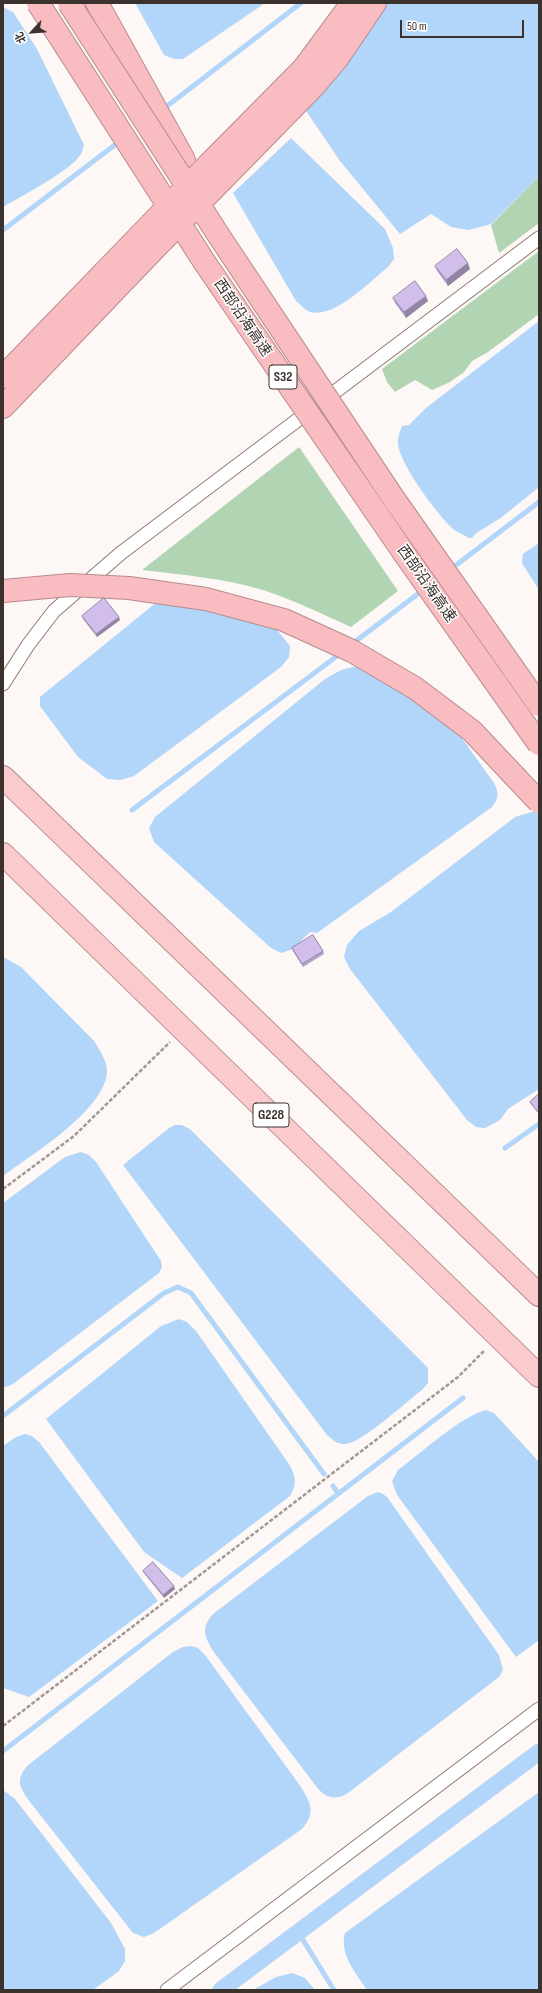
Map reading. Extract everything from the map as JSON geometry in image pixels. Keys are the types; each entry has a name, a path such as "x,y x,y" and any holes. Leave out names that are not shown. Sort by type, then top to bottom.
{"highway":[{"name":"西部沿海高速","path":"38,3 205,263 406,556 539,744"},
{"name":"西部沿海高速","path":"69,3 186,184 394,499 539,705"},
{"path":"97,3 183,158 188,172 186,184"},
{"path":"3,377 304,68 352,3"},
{"path":"3,407 222,179 313,87 337,59 375,3"},
{"path":"3,591 70,585 129,588 206,599 284,620 352,651 415,688 472,731 539,802"},
{"path":"3,777 539,1295"},
{"name":"G228","path":"3,854 539,1376"}],"street":[{"path":"3,684 28,645 54,611 121,553 539,238"},
{"path":"167,1990 539,1709"}],"path":[{"path":"3,1189 74,1136 183,1029"},
{"path":"3,1726 458,1377 499,1337"}],"green space":[{"path":"539,176 539,223 499,253 491,225"},
{"path":"539,251 539,314 488,352 472,361 464,372 450,382 432,390 415,380 395,392 387,382 382,369"},
{"path":"299,447 398,591 351,627 308,607 263,590 203,577 142,570"}],"water":[{"path":"135,3 265,3 183,59 174,59 164,55"},
{"path":"370,3 539,3 539,176 491,224 469,230 451,227 431,214 400,234 340,161 302,105"},
{"path":"3,7 13,12 37,49 84,145 81,154 67,168 45,183 3,207"},
{"path":"291,138 385,229 393,248 394,259 388,267 352,297 330,310 320,312 310,312 296,301 233,193"},
{"path":"539,321 539,487 502,517 475,534 472,538 469,538 457,532 446,522 420,489 400,453 398,437 402,426 409,425 426,408"},
{"path":"539,543 539,590 522,563 523,554"},
{"path":"163,597 269,620 290,646 289,657 281,667 134,776 120,780 107,779 78,757 40,706 40,697"},
{"path":"357,666 370,668 456,730 494,783 497,790 497,798 492,807 317,933 310,932 293,949 281,953 271,948 154,842 149,828 155,817 325,679 341,670"},
{"path":"535,811 539,815 539,1089 508,1109 500,1120 485,1128 476,1127 467,1120 350,969 344,957 347,945 359,931 391,912 515,817"},
{"path":"3,957 21,967 95,1042 105,1061 107,1073 103,1087 93,1102 80,1116 48,1144 3,1176"},
{"path":"175,1125 182,1125 190,1129 428,1368 428,1383 422,1390 384,1421 353,1442 340,1444 327,1435 123,1165 169,1128"},
{"path":"81,1152 89,1155 96,1162 161,1261 162,1267 159,1273 13,1384 3,1388 3,1203 65,1157"},
{"path":"179,1319 187,1322 196,1331 289,1464 295,1480 294,1488 290,1496 182,1578 144,1552 46,1419 161,1326"},
{"path":"486,1410 494,1413 539,1462 539,1640 516,1657 397,1495 392,1481 398,1470 441,1436 465,1420"},
{"path":"25,1434 32,1436 39,1442 158,1601 29,1697 3,1688 3,1446 16,1437"},
{"path":"378,1492 387,1497 499,1655 503,1670 499,1677 348,1793 340,1797 333,1798 319,1790 213,1651 206,1636 205,1628 213,1614 368,1496"},
{"path":"191,1646 198,1648 205,1655 301,1787 307,1798 310,1813 309,1818 302,1829 154,1933 144,1937 133,1933 30,1802 21,1788 20,1780 23,1771 27,1766 173,1652 183,1647"},
{"path":"3,1790 15,1799 111,1923 125,1949 125,1961 119,1971 93,1990 3,1990"},
{"path":"539,1792 539,1990 367,1990 346,1956 344,1948 345,1933"},
{"path":"292,1973 305,1978 315,1990 253,1990 276,1977"}],"building":[{"path":"457,249 468,263 446,280 435,266"},
{"path":"415,281 426,296 404,312 393,298"},
{"path":"104,598 119,617 96,634 82,616"},
{"path":"313,935 323,951 302,964 292,948"},
{"path":"539,1094 539,1110 538,1112 530,1102"},
{"path":"153,1562 174,1586 163,1595 143,1571"}],"waterway":[{"path":"162,110 301,3"},
{"path":"3,230 120,141"},
{"path":"451,569 539,502"},
{"path":"352,644 423,590"},
{"path":"132,810 341,653"},
{"path":"505,1148 539,1124"},
{"path":"3,1416 164,1293 178,1287 191,1293 324,1474"},
{"path":"3,1751 463,1398"},
{"path":"333,1486 338,1493"},
{"path":"221,1990 539,1752"},
{"path":"298,1932 334,1990"}]}
